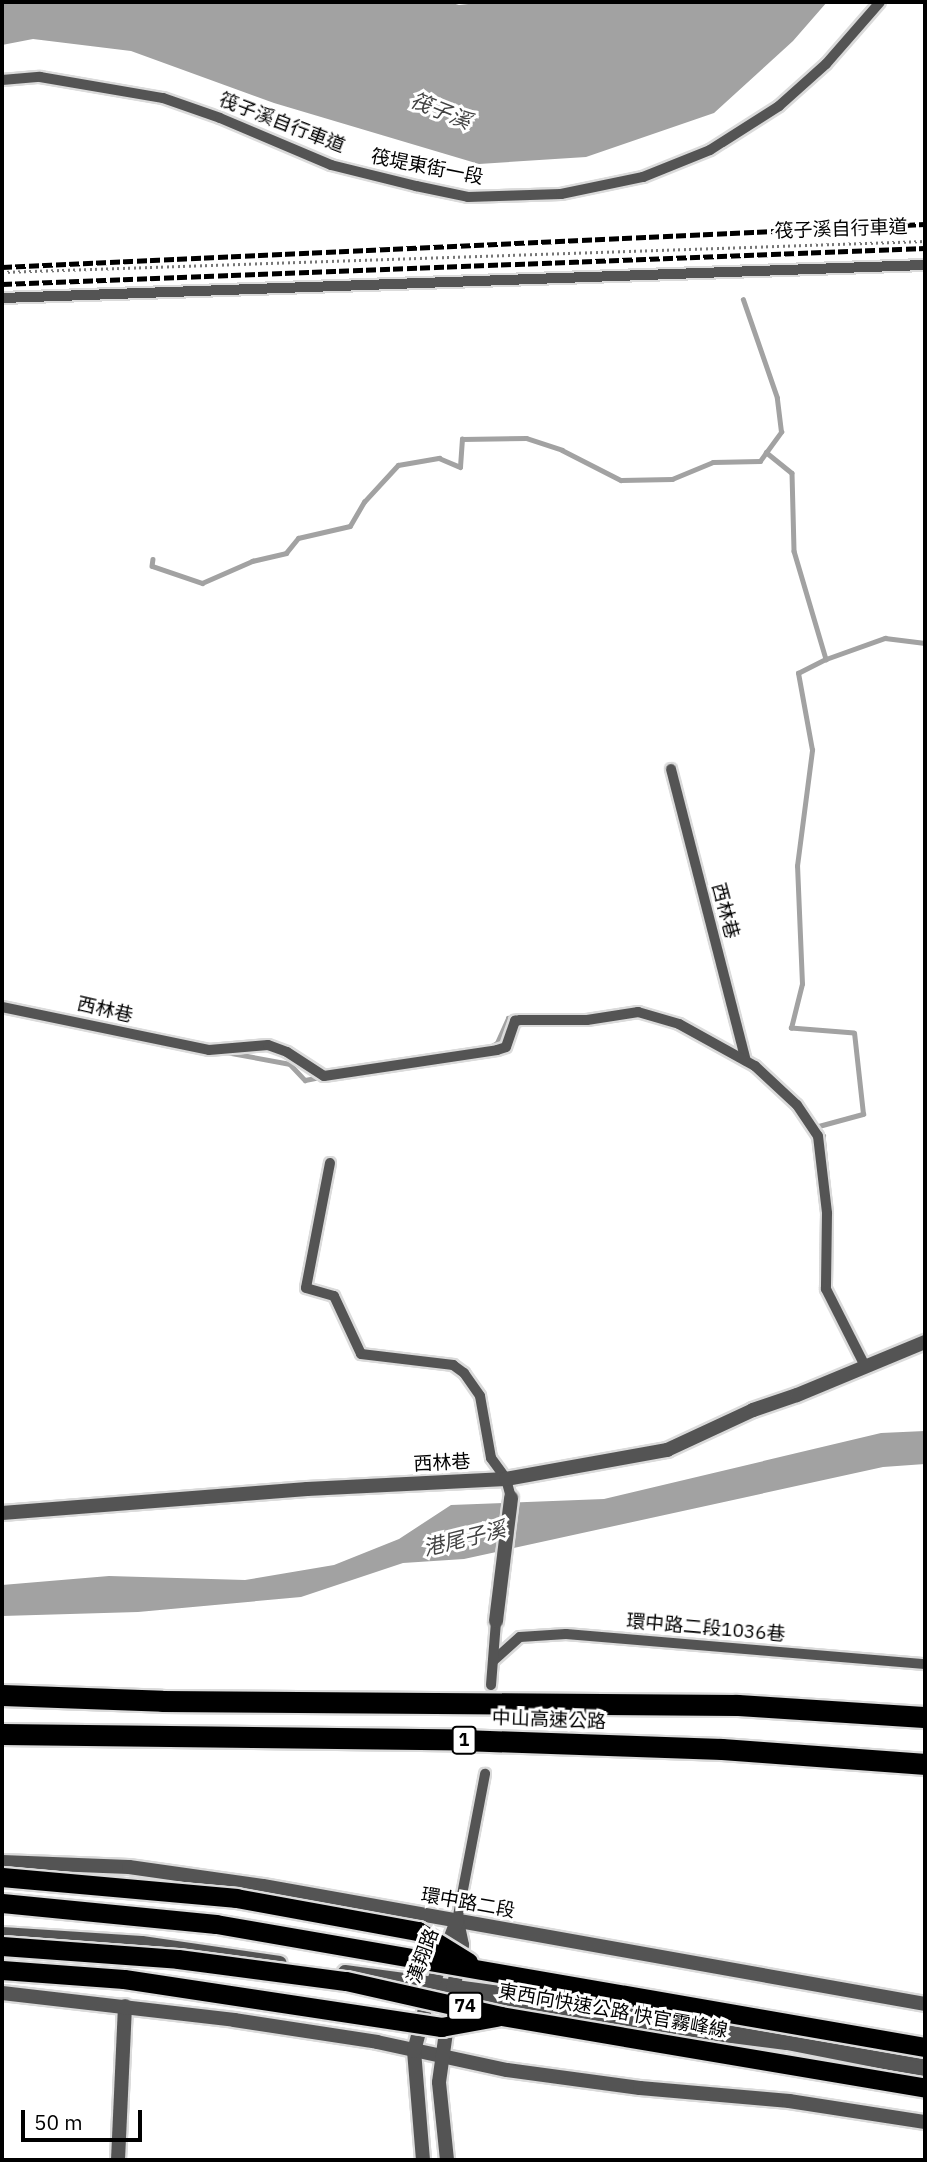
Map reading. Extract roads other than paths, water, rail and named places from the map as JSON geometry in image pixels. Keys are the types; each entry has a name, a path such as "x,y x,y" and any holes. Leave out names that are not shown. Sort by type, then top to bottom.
{"highway":[{"name":"中山高速公路","path":"2,1695 162,1700 737,1706 925,1717"},
{"name":"中山高速公路","path":"2,1734 476,1741 722,1749 925,1764"},
{"path":"2,1877 236,1898 418,1931 478,1968"},
{"name":"東西向快速公路 快官霧峰線","path":"2,1903 216,1924 925,2047"},
{"name":"東西向快速公路 快官霧峰線","path":"2,1945 178,1959 346,1982 501,2016 925,2088"},
{"path":"2,1970 124,1979 441,2027 501,2016"}],"street":[{"name":"西林巷","path":"2,1513 307,1489 506,1479 667,1450 753,1410 797,1395 925,1342"},
{"path":"496,1621 511,1498"},
{"name":"環中路二段","path":"2,1861 129,1867 262,1886 925,2004"},
{"name":"漢翔路","path":"424,2160 414,2051 431,1989 457,1921"},
{"name":"漢翔路","path":"447,2160 439,2081 462,1945 457,1921"},
{"path":"2,1934 142,1943 787,2043 925,2070"},
{"path":"2,1945 94,1947 431,1989"},
{"path":"2,1993 234,2020 507,2070 640,2088 789,2101 925,2122"},
{"path":"452,1993 752,2027 925,2058"},
{"path":"118,2160 125,2006"}],"lane":[{"name":"筏堤東街一段","path":"2,80 40,77 163,98 220,118 331,165 468,197 561,194 643,177 710,150 732,137 779,106 826,64 880,2"},
{"path":"2,298 925,265"},
{"name":"西林巷","path":"671,769 746,1061"},
{"name":"西林巷","path":"2,1007 209,1050 268,1045 287,1052 324,1076 497,1050 506,1047 515,1021 520,1020 587,1020 638,1012 679,1024 746,1061 797,1105 818,1136 828,1226 826,1289 866,1366"},
{"path":"330,1163 306,1288 334,1296 361,1354 453,1364 464,1373 480,1395 491,1458 506,1479 511,1498"},
{"path":"491,1685 496,1621"},
{"name":"環中路二段1036巷","path":"493,1661 520,1637 566,1634 925,1664"},
{"path":"457,1921 485,1774"}],"water":[{"name":"筏子溪","path":"2,2 449,2 459,5 487,2 827,2 793,41 714,113 586,157 479,164 274,103 131,51 33,39 2,45"},
{"name":"港尾子溪","path":"925,1431 925,1464 883,1467 464,1559 403,1563 301,1597 138,1612 2,1616 2,1585 109,1576 245,1580 334,1565 399,1539 451,1505 604,1499 881,1433"}],"waterway":[{"path":"153,559 152,566 202,583 252,561 286,553 298,538 350,526 364,502 398,465 439,458 460,467 462,439 526,438 562,450 621,480 672,479 713,462 760,461 781,432 777,398 743,300"},
{"path":"766,452 792,473 794,551 826,659"},
{"path":"815,1127 863,1114 854,1033 791,1028 802,984 797,866 812,750 798,673 826,659 885,638 925,643"},
{"path":"488,1048 497,1043 508,1018 514,1018"},
{"path":"226,1052 290,1064 305,1080 321,1077"},
{"path":"819,1131 823,1135 828,1184"}],"railway":[{"path":"2,267 925,224"},
{"path":"2,284 925,248"}]}
